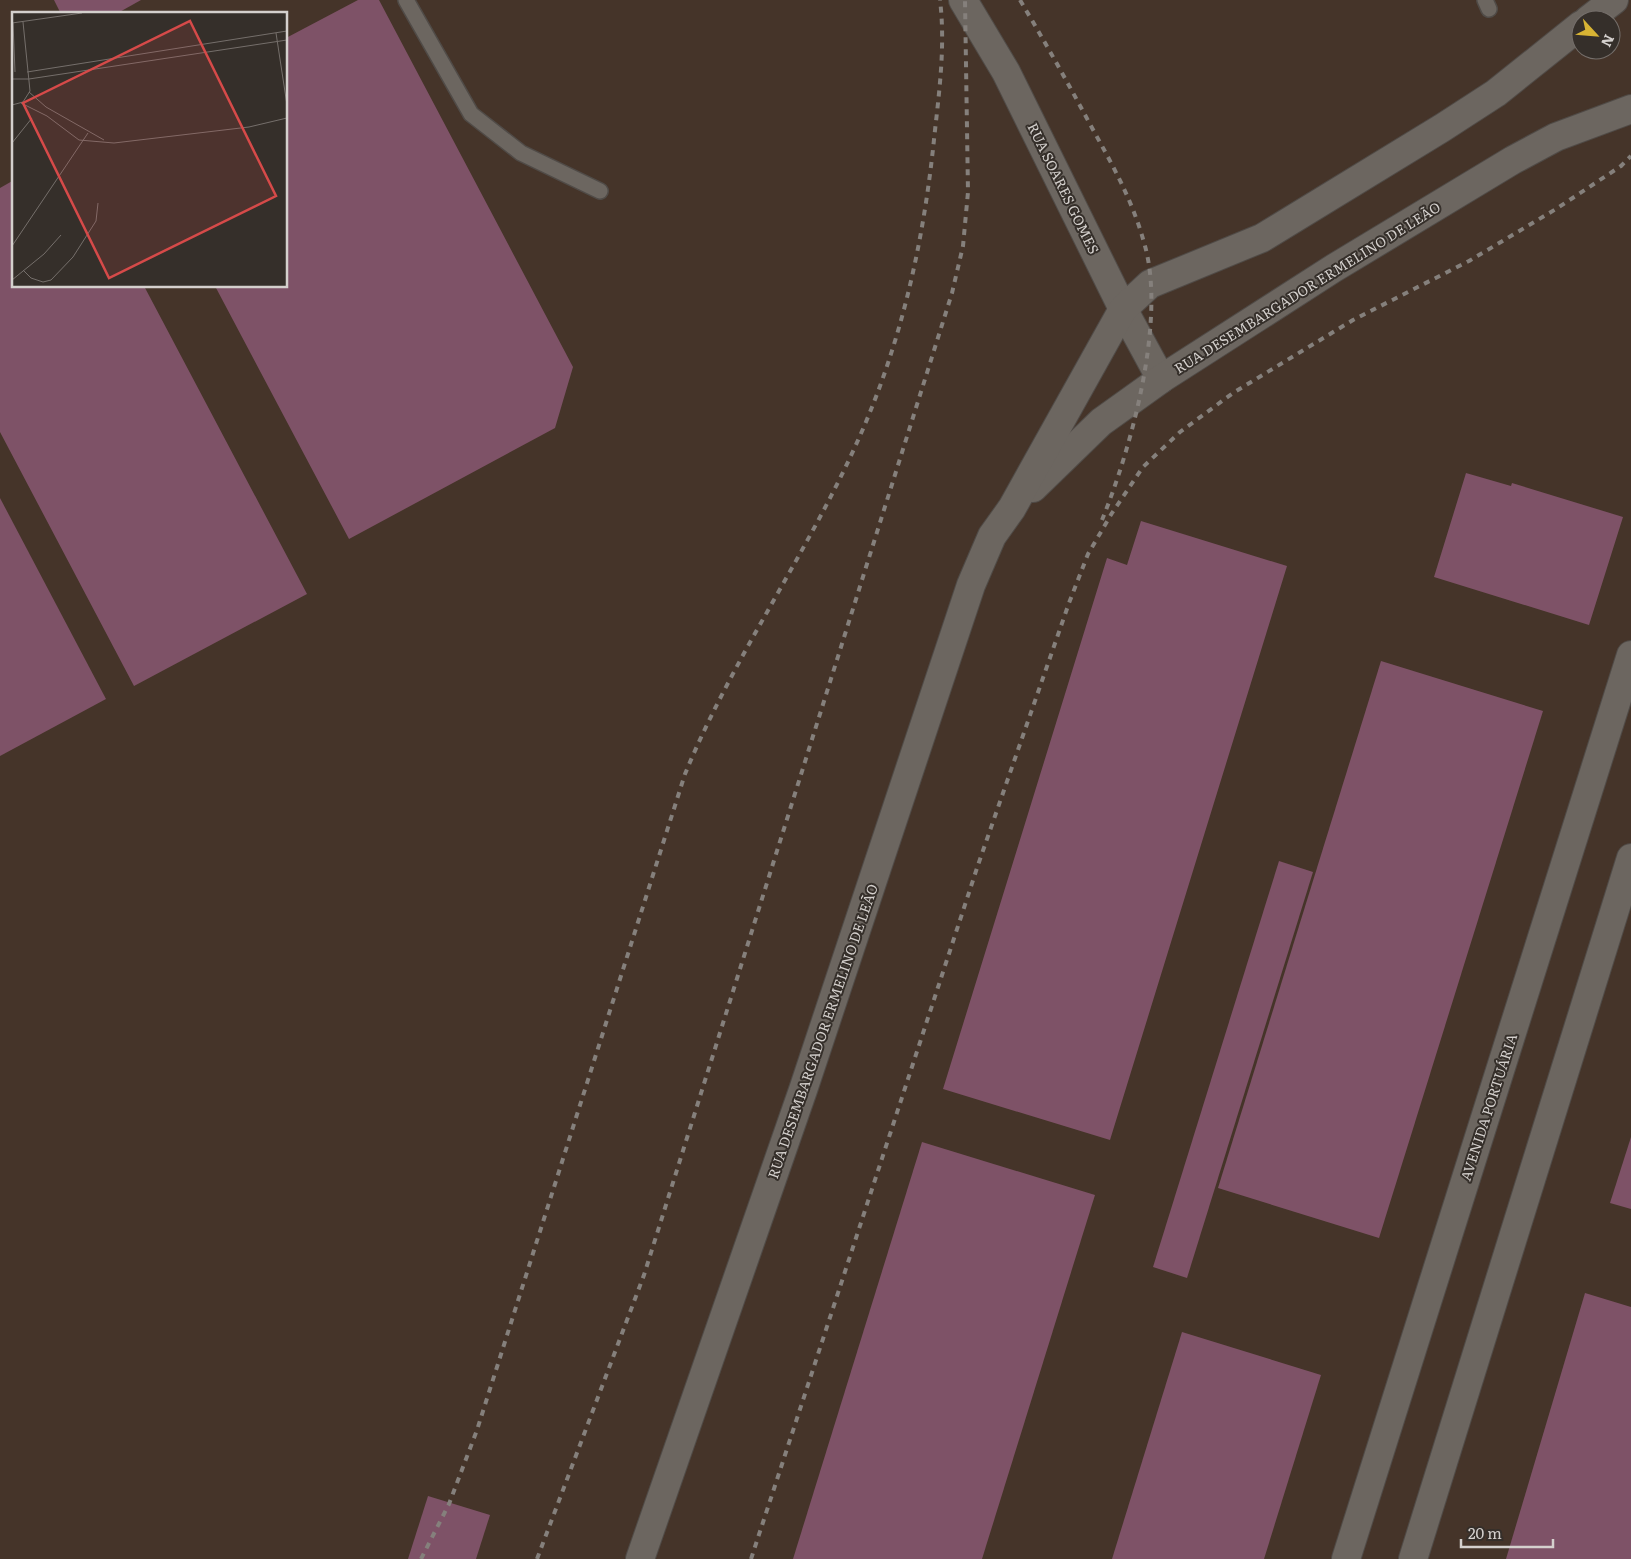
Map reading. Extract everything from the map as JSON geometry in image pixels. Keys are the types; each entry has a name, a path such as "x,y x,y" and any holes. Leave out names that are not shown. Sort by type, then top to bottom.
{"street":[{"name":"RUA SOARES GOMES","path":"963,0 1006,72 1123,309 1161,379"},
{"path":"1601,10 1614,0"},
{"name":"RUA DESEMBARGADOR ERMELINO DE LEÃO","path":"640,1559 803,1090 971,585 992,536 1012,508 1123,309 1150,284 1262,238 1442,128 1496,93 1571,33"},
{"name":"RUA DESEMBARGADOR ERMELINO DE LEÃO","path":"1012,508 1101,422 1161,379 1334,268 1513,160 1556,137 1631,109"},
{"name":"AVENIDA PORTUÁRIA","path":"1346,1559 1631,655"},
{"path":"1413,1559 1631,858"}],"lane":[{"path":"406,0 471,114 521,153 600,191"}],"shaded area":[{"path":"0,0 1631,0 1631,1559 0,1559"}],"building":[{"path":"54,0 141,0 120,12 60,12"},
{"path":"358,0 379,0 573,367 555,428 349,539 216,288 288,288 288,37"},
{"path":"12,181 12,288 145,288 307,594 134,686 0,432 0,188"},
{"path":"1466,473 1511,486 1512,483 1623,517 1589,625 1434,577"},
{"path":"0,498 106,699 0,756"},
{"path":"1141,521 1287,566 1110,1140 943,1089 1107,558 1127,565"},
{"path":"1381,661 1543,711 1379,1238 1218,1188"},
{"path":"1279,861 1313,872 1187,1278 1153,1267"},
{"path":"1631,1137 1631,1209 1610,1203"},
{"path":"922,1142 1095,1195 982,1559 793,1559"},
{"path":"1585,1293 1631,1307 1631,1559 1506,1559"},
{"path":"1182,1332 1321,1375 1264,1559 1112,1559"},
{"path":"428,1496 490,1515 476,1559 408,1559"}],"railway":[{"path":"421,1559 449,1504 477,1430 685,774 725,688 839,481 874,403 898,332 916,260 933,149 941,74 942,18 940,0"},
{"path":"537,1559 644,1275 952,293 963,246 968,192 965,0"},
{"path":"1020,0 1065,78 1122,184 1135,214 1145,246 1150,277 1151,311 1142,385 1124,458 1102,520"},
{"path":"751,1559 978,865 1069,603 1088,554 1112,513 1143,467 1180,432 1233,393 1353,320 1469,261 1556,209 1621,166 1631,156"}]}
